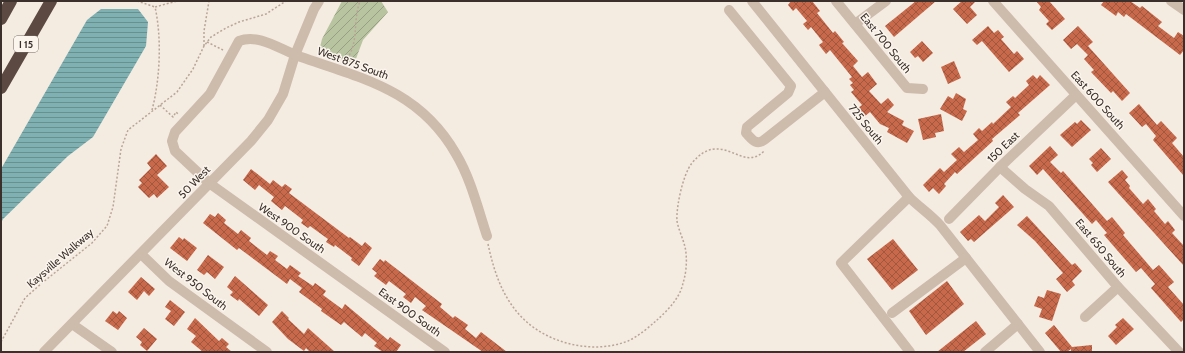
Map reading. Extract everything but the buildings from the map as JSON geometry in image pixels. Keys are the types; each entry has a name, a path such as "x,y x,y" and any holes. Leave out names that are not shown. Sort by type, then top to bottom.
{"highway":[{"path":"1,19 11,1"},
{"name":"I 15","path":"1,88 50,1"}],"street":[{"name":"50 West","path":"44,352 251,141 268,120 283,94 295,55 314,9 319,1"},
{"name":"725 South","path":"752,1 909,197 916,205 927,211 1040,352"},
{"name":"East 700 South","path":"836,1 907,88 923,89"},
{"path":"855,24 886,1"},
{"name":"East 600 South","path":"993,1 1184,216"},
{"path":"1172,1 1184,10"},
{"path":"729,10 791,84 788,93 747,127 746,133 756,143 762,142 768,138 825,92"},
{"name":"West 875 South","path":"232,55 239,41 245,38 272,44 295,55 380,84 423,112 447,140 462,166 487,236"},
{"name":"West 900 South","path":"232,55 210,94 175,132 172,140 175,151 209,183 361,292"},
{"name":"150 East","path":"949,220 1000,167 1076,94"},
{"name":"East 650 South","path":"1000,167 1025,189 1049,206 1118,287 1179,352"},
{"path":"909,197 841,264 910,352"},
{"name":"West 950 South","path":"141,254 169,281 267,352"},
{"path":"892,313 966,258"},
{"path":"1085,317 1118,287"},
{"name":"East 900 South","path":"361,292 444,352"},
{"path":"72,324 112,352"},
{"path":"985,352 1018,324"}],"path":[{"path":"137,1 155,7 177,1"},
{"path":"204,46 204,31 209,1"},
{"name":"Kaysville Walkway","path":"1,342 25,298 92,243 107,226 113,207 119,161 124,139 128,130 169,98 181,86 193,69 207,42 226,28 266,14 286,1"},
{"path":"340,70 352,53 355,45 355,23 360,1"},
{"path":"152,110 155,100 160,45 155,7"},
{"path":"207,42 232,55"},
{"path":"160,105 173,117"},
{"path":"487,236 493,266 505,296 529,324 540,332 567,344 602,347 627,341 641,333 664,314 681,291 686,270 686,254 677,216 683,183 689,168 701,155 713,148 725,149 742,157 758,155 768,147 768,138"}],"green space":[{"path":"342,1 381,1 388,12 363,40 354,64 319,51 322,39"}],"water":[{"path":"101,9 138,9 148,22 146,46 93,137 68,156 3,219 1,223 1,169 87,20"}]}
